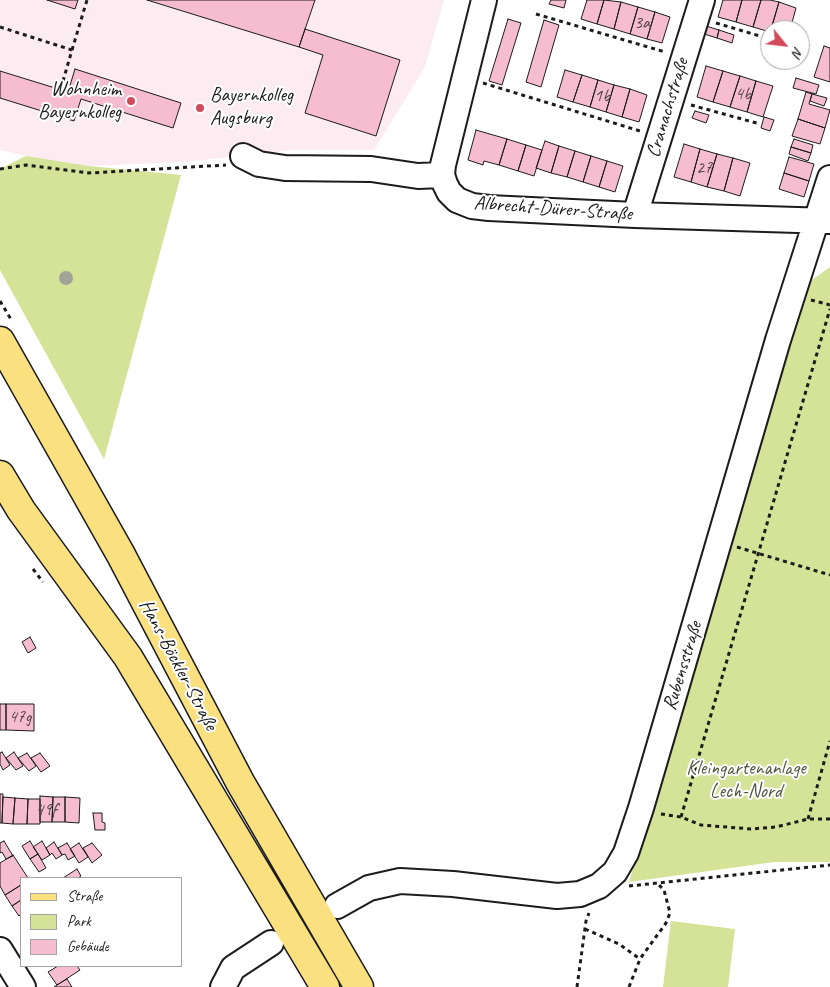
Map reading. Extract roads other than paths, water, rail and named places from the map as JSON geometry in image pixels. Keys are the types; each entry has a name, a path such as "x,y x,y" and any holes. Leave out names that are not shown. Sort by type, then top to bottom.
{"main road":[{"name":"Hans-Böckler-Straße","path":"0,342 120,555 240,782 359,987"},
{"name":"Hans-Böckler-Straße","path":"0,475 21,510 128,657 325,987"}],"street":[{"path":"251,160 285,168 371,169 418,176 442,175 484,0"},
{"name":"Cranachstraße","path":"635,215 699,8"},
{"name":"Albrecht-Dürer-Straße","path":"442,175 449,192 457,200 472,206 635,215 823,220"},
{"name":"Rubensstraße","path":"337,906 369,888 400,881 453,884 557,896 580,894 599,886 615,872 626,853 641,808 778,340 823,220 830,178"},
{"path":"223,987 233,968 271,943"},
{"path":"0,950 23,987"}],"place":[{"name":"Wohnheim Bayernkolleg","path":"131,101"},
{"name":"Bayernkolleg Augsburg","path":"200,108"}],"park label":[{"name":"Kleingartenanlage Lech-Nord","path":"746,780"}]}
